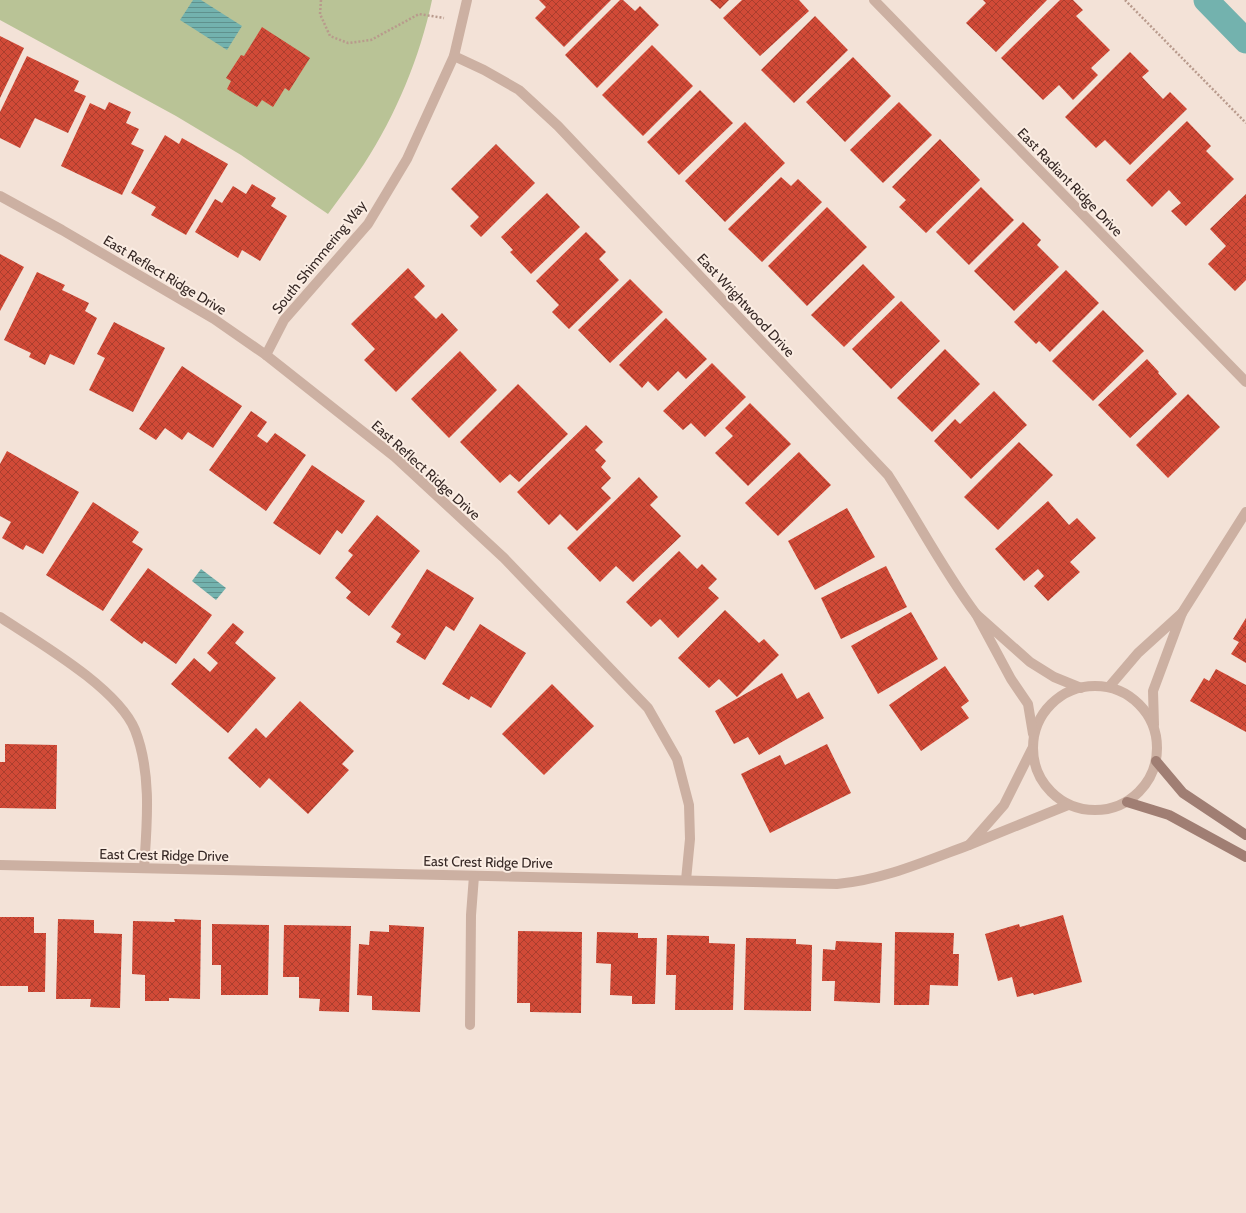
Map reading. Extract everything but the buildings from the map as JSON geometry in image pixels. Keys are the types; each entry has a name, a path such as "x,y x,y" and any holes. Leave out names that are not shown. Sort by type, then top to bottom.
{"street":[{"name":"South Shimmering Way","path":"266,355 284,320 368,224 408,159 454,56 466,0"},
{"name":"East Radiant Ridge Drive","path":"874,0 1246,382"},
{"name":"East Wrightwood Drive","path":"454,56 484,70 519,90 558,126 888,475 915,516 952,581 976,614 1011,678 1028,704 1034,735"},
{"name":"East Reflect Ridge Drive","path":"0,196 62,230 214,319 266,355 395,457 504,558 648,708 677,759 689,805 690,839 686,880"},
{"path":"1154,727 1144,709 1128,696 1109,688 1081,688 1064,694 1050,705 1040,719 1034,735 1032,750 1035,767 1042,782 1054,795 1068,805 1088,811 1108,810 1127,802 1144,787 1150,777 1156,761 1158,744 1154,727 1153,691 1182,614 1246,512"},
{"name":"East Wrightwood Drive","path":"976,614 1030,662 1054,677 1081,688"},
{"path":"1109,688 1138,653 1182,614"},
{"path":"0,617 80,670 117,702 135,730 145,767 147,828 144,868"},
{"name":"East Crest Ridge Drive","path":"969,845 1004,804 1032,750"},
{"path":"1156,761 1183,793 1246,835"},
{"path":"1127,802 1169,815 1246,857"},
{"name":"East Crest Ridge Drive","path":"0,865 837,884 862,882 896,872 969,845 1068,805"},
{"path":"470,1025 471,915 474,876"}],"path":[{"path":"321,0 320,14 330,36 348,43 371,40 418,14 444,18"},
{"path":"1125,0 1246,123"}],"green space":[{"path":"0,0 432,0 414,64 396,106 376,145 328,214 241,155 176,116 0,20"}],"water":[{"path":"193,0 201,0 242,26 227,50 180,20"},
{"path":"201,569 226,588 216,600 192,581"}],"waterway":[{"path":"1206,0 1246,41"}]}
